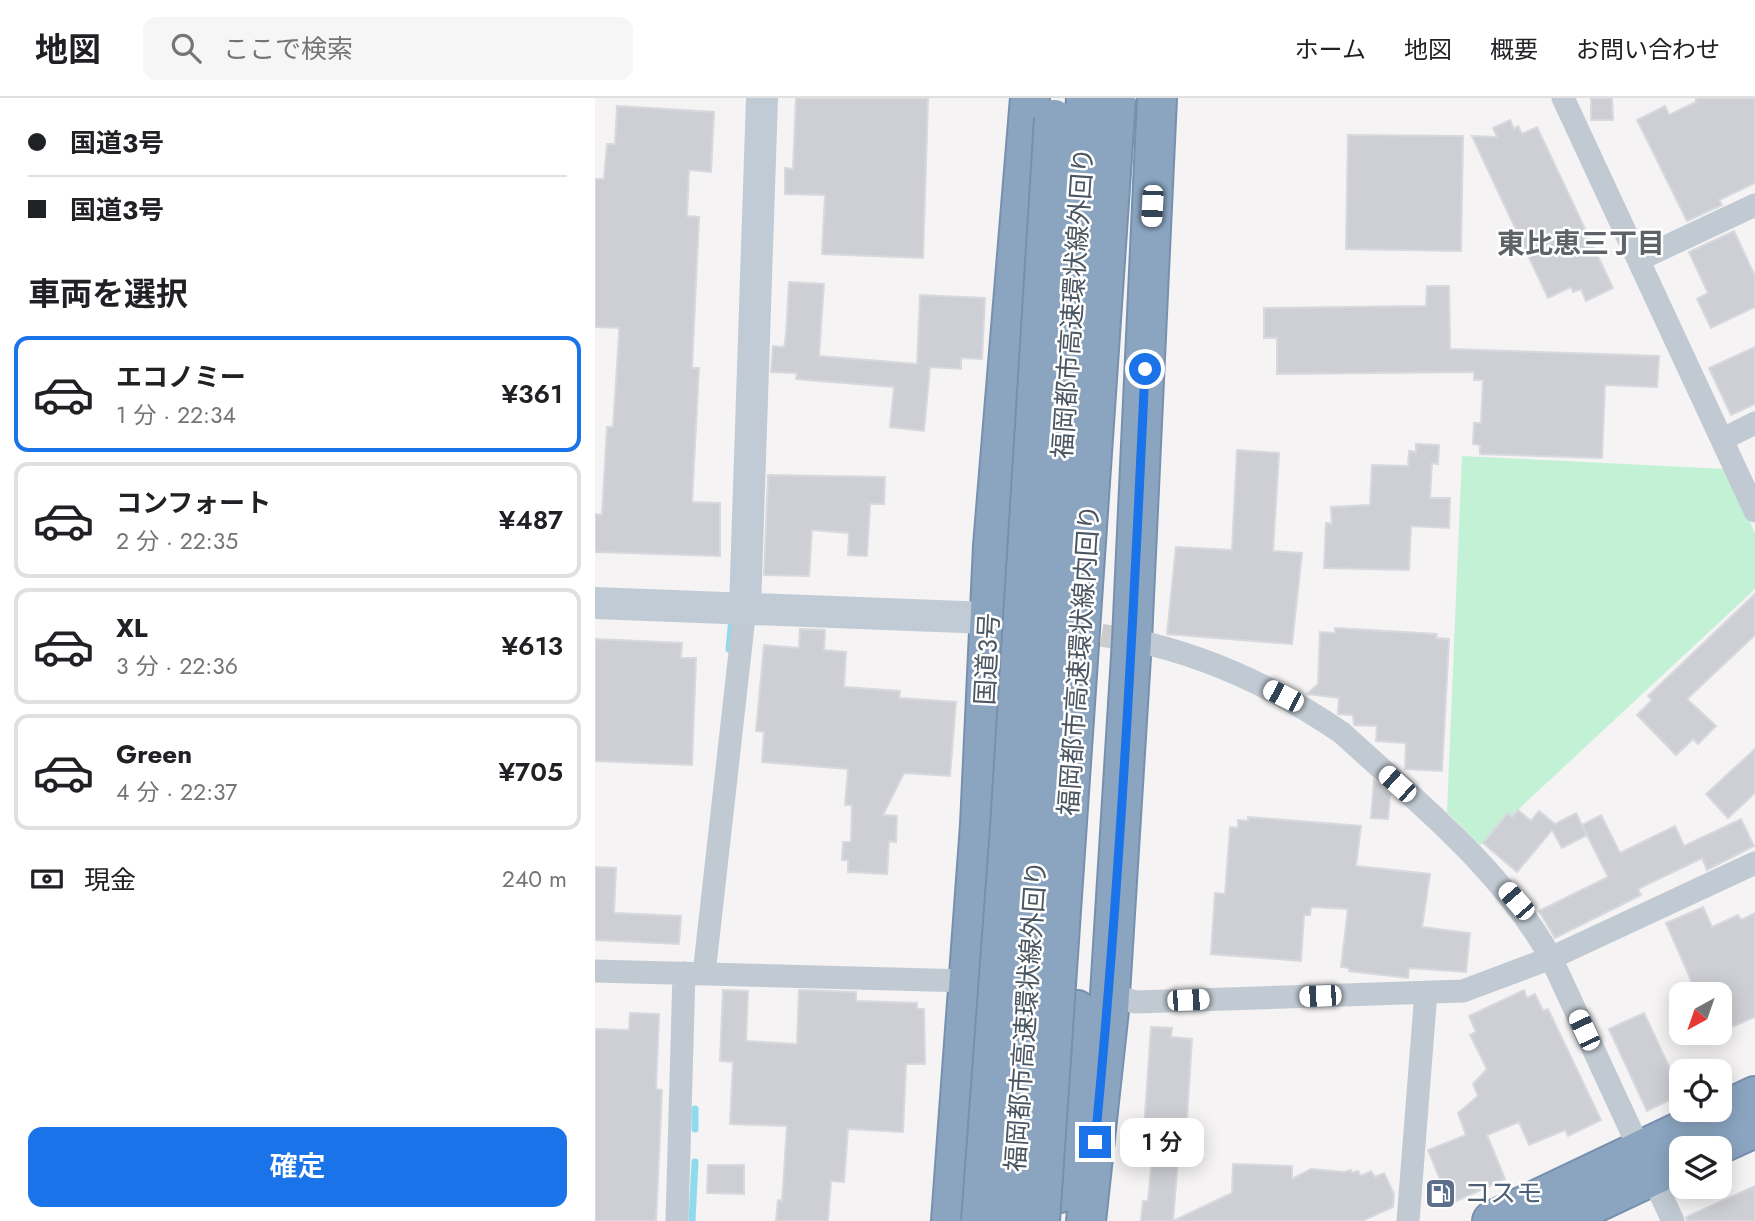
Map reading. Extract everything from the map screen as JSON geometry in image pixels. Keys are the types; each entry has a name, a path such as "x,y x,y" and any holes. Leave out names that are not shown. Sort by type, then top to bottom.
{"highway":[{"name":"福岡都市高速環状線外回り","path":"1013,1221 1086,98"},
{"name":"福岡都市高速環状線内回り","path":"1040,1221 1116,98"},
{"path":"1057,1221 1092,833 1130,98"},
{"path":"1086,1221 1109,1003 1132,640 1157,98"},
{"path":"981,1221 1010,827 1046,105"},
{"name":"国道3号","path":"951,1221 980,825 989,618 1046,105"},
{"path":"1101,1221 1111,1048 1109,1003"},
{"path":"1557,1221 1657,1163 1755,1096"},
{"path":"1732,1138 1755,1128"},
{"path":"1492,1221 1657,1163"}],"street":[{"path":"677,1221 694,974 745,608 762,98"},
{"path":"1563,98 1755,511"},
{"path":"1640,259 1755,205"},
{"path":"1723,439 1755,423"},
{"path":"595,603 989,618"},
{"path":"1132,640 1228,669 1283,696 1342,733 1501,884 1529,919 1551,958 1657,1163 1673,1221"},
{"path":"1109,1003 1463,991 1551,958 1755,863"},
{"path":"595,971 968,981"},
{"path":"1408,1221 1426,992"}],"green space":[{"path":"1462,456 1725,469 1755,533 1755,589 1480,845 1447,812"}],"building":[{"path":"796,98 928,98 923,258 822,254 825,195 785,194 785,168 793,169"},
{"path":"1591,98 1612,98 1613,120 1591,120"},
{"path":"1696,98 1755,98 1755,183 1719,200 1722,205 1687,221 1637,120 1665,106 1669,115 1696,102"},
{"path":"617,106 714,112 711,172 689,170 687,216 699,217 692,368 699,368 692,502 720,503 720,556 595,552 595,514 602,515 607,427 613,427 619,328 595,327 595,179 604,179 607,144 615,144"},
{"path":"1510,120 1514,129 1518,126 1522,134 1537,127 1613,288 1586,301 1581,289 1573,292 1571,287 1548,298 1472,136 1497,137 1493,128"},
{"path":"1348,135 1463,136 1461,251 1346,249"},
{"path":"1734,231 1755,276 1755,307 1711,328 1697,299 1708,293 1689,252"},
{"path":"789,282 824,284 819,356 917,364 920,295 985,298 982,359 961,358 961,369 930,367 924,431 890,427 894,387 796,379 797,373 771,372 773,346 784,347"},
{"path":"1427,286 1449,286 1450,349 1659,356 1657,387 1605,385 1602,458 1480,454 1480,445 1473,444 1474,423 1481,423 1483,380 1474,380 1474,372 1277,374 1277,338 1264,338 1264,308 1426,306"},
{"path":"1755,347 1755,404 1731,415 1709,368"},
{"path":"1416,444 1439,445 1438,464 1432,463 1430,498 1450,498 1449,528 1411,526 1409,570 1324,568 1326,523 1332,524 1331,507 1370,505 1372,465 1408,466 1409,451 1416,452"},
{"path":"1237,450 1279,453 1273,551 1302,553 1292,644 1167,634 1176,547 1232,550"},
{"path":"768,475 885,477 884,504 870,504 867,556 848,555 849,533 812,530 809,576 764,575"},
{"path":"1755,594 1755,635 1687,699 1716,726 1698,744 1693,739 1676,755 1637,715 1652,700 1648,696"},
{"path":"1335,628 1437,634 1436,638 1449,639 1442,771 1405,769 1406,743 1376,741 1377,726 1354,725 1353,715 1338,714 1339,698 1307,694 1318,684 1320,632 1335,633"},
{"path":"800,629 825,630 824,650 846,652 844,687 900,691 899,698 956,702 950,776 904,773 883,815 897,816 896,842 889,841 887,874 848,872 848,860 842,860 843,842 851,842 852,805 845,805 848,769 762,762 764,732 756,731 764,645 799,648"},
{"path":"595,639 682,643 681,658 696,658 692,765 595,761"},
{"path":"1755,749 1755,793 1728,818 1706,794"},
{"path":"1374,780 1390,795 1388,819 1371,818"},
{"path":"1518,810 1531,821 1539,811 1555,824 1576,813 1587,835 1562,848 1552,830 1517,872 1483,843 1508,813 1512,817"},
{"path":"1601,815 1620,853 1675,826 1684,846 1741,819 1754,846 1707,870 1702,858 1638,889 1641,895 1555,938 1539,911 1608,877 1582,825"},
{"path":"1248,817 1361,826 1356,866 1430,874 1422,927 1470,933 1466,972 1409,968 1408,978 1349,971 1349,968 1341,967 1348,909 1311,907 1310,915 1304,915 1301,961 1211,954 1215,893 1225,894 1230,827 1238,828 1238,820 1248,821"},
{"path":"595,867 616,868 614,913 681,916 679,944 595,940"},
{"path":"1703,907 1712,927 1738,915 1741,920 1755,913 1755,1017 1733,1026 1733,982 1692,982 1666,923"},
{"path":"723,990 748,991 746,1041 797,1044 799,990 856,992 856,1001 917,1003 917,1009 924,1009 925,1064 906,1064 903,1132 848,1129 844,1182 831,1181 828,1221 776,1221 778,1200 782,1201 787,1126 730,1124 733,1062 720,1061"},
{"path":"1524,990 1527,998 1535,994 1543,1011 1548,1009 1601,1120 1568,1136 1565,1130 1529,1145 1519,1122 1487,1135 1505,1179 1450,1204 1428,1150 1466,1135 1458,1113 1478,1096 1473,1084 1487,1069 1470,1035 1476,1032 1469,1016"},
{"path":"630,1013 659,1014 656,1089 662,1090 656,1221 595,1221 595,1029 629,1030"},
{"path":"1644,1013 1669,1066 1669,1100 1647,1111 1609,1029"},
{"path":"1151,1027 1172,1028 1171,1037 1192,1039 1185,1148 1179,1148 1173,1221 1141,1221 1143,1201 1148,1201 1153,1146 1143,1145"},
{"path":"1233,1164 1292,1166 1292,1179 1311,1169 1344,1172 1351,1170 1352,1173 1358,1171 1361,1176 1371,1171 1375,1177 1384,1173 1394,1194 1393,1207 1362,1221 1173,1221 1232,1193"},
{"path":"708,1165 744,1165 744,1194 707,1193"},
{"path":"1755,1186 1755,1221 1687,1221 1686,1217 1726,1199 1732,1199 1732,1196"}],"waterway":[{"path":"729,649 732,618"},
{"path":"695,1109 695,1129"},
{"path":"692,1221 695,1162"}],"tunnel":[{"path":"1068,630 1132,640"}],"place":[{"name":"コスモ","path":"1441,1193"}],"district":[{"name":"東比恵三丁目","path":"1581,243"}],"route":[{"path":"1095,1142 1109,995 1132,640 1145,369"}]}
